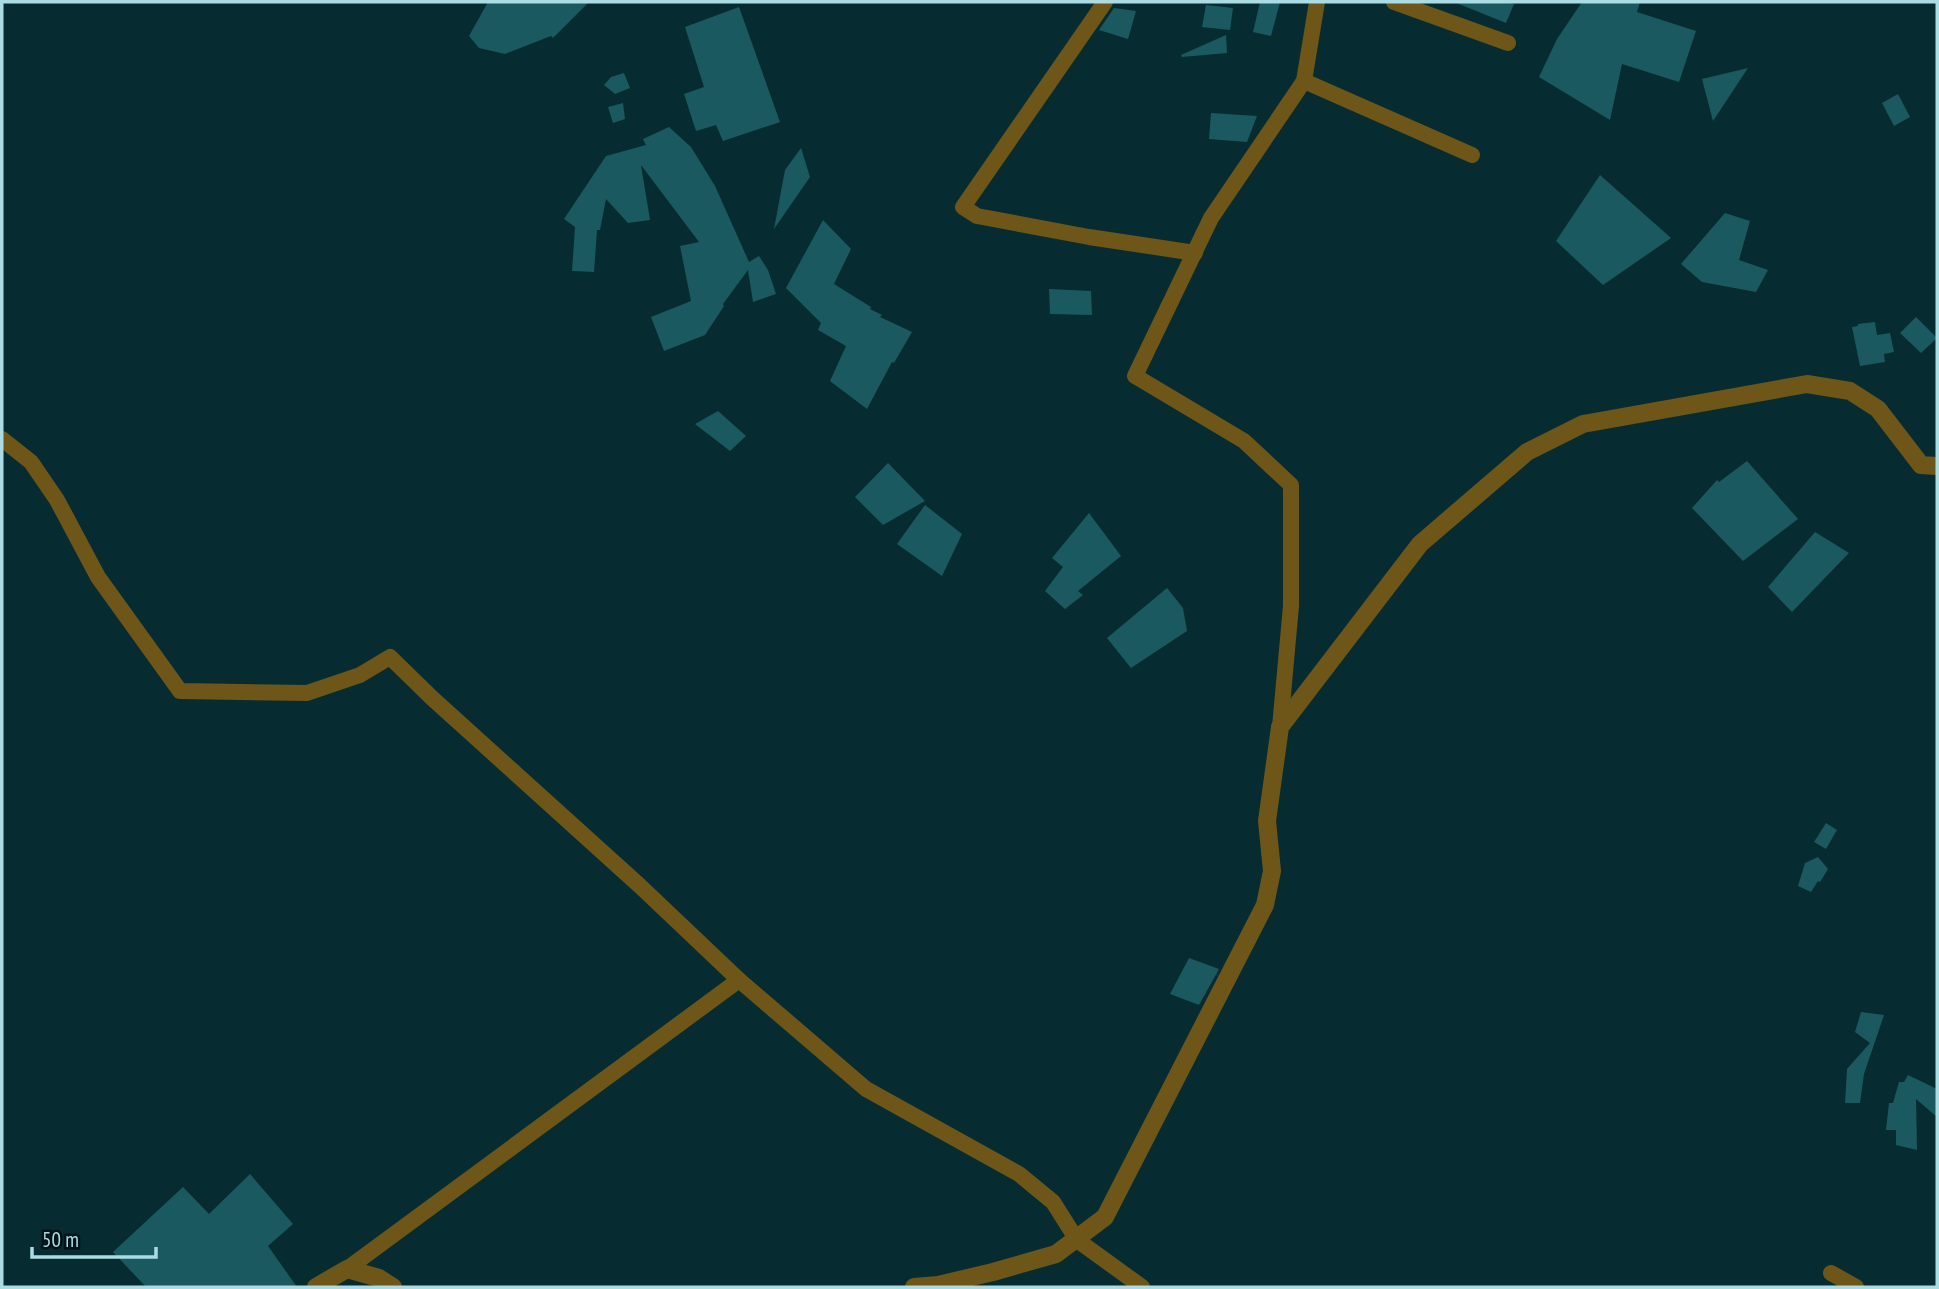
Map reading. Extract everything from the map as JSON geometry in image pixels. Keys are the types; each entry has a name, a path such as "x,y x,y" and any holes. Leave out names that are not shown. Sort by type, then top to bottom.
{"street":[{"path":"1105,2 963,207 977,216 1195,253"},
{"path":"914,1287 938,1285 1056,1254 1105,1217 1265,905 1272,871 1267,821 1280,727 1291,606 1291,485 1244,441 1135,376 1211,218 1304,81 1317,2"},
{"path":"1394,2 1508,43"},
{"path":"1304,81 1472,155"},
{"path":"1280,727 1420,544 1527,452 1583,424 1807,384 1850,391 1878,410 1921,465 1937,466"},
{"path":"2,439 31,462 57,500 98,578 180,691 307,693 360,675 390,657 739,980 866,1088 1019,1174 1053,1202 1077,1240 1142,1287"},
{"path":"316,1287 347,1269 739,980"},
{"path":"347,1269 379,1278 393,1287"},
{"path":"1831,1273 1856,1287"}],"building":[{"path":"488,2 589,2 553,38 551,36 505,54 479,48 469,36"},
{"path":"1260,2 1280,2 1271,36 1253,32"},
{"path":"1454,2 1506,2 1514,4 1506,23"},
{"path":"1582,2 1640,2 1637,12 1696,31 1679,82 1622,64 1610,120 1539,77 1557,39"},
{"path":"1206,5 1233,8 1230,30 1202,27"},
{"path":"739,7 780,122 723,141 716,125 696,131 684,94 704,87 685,27"},
{"path":"1114,8 1136,11 1128,39 1099,30"},
{"path":"1226,35 1227,53 1181,55"},
{"path":"1748,68 1713,121 1702,79"},
{"path":"624,73 630,88 615,94 604,85 611,77"},
{"path":"1898,94 1910,117 1894,126 1882,103"},
{"path":"623,103 625,119 613,123 608,107"},
{"path":"1211,113 1257,116 1247,142 1209,139"},
{"path":"669,127 691,147 715,186 749,262 759,256 768,270 776,294 753,302 748,270 705,335 664,351 651,317 691,301 680,246 699,242 641,165 650,220 628,223 606,199 600,230 597,230 594,272 572,271 575,227 564,219 606,156 646,145 643,139"},
{"path":"801,148 810,177 774,229 785,170"},
{"path":"1600,175 1671,238 1603,285 1556,241"},
{"path":"1725,213 1750,221 1739,260 1768,270 1756,292 1702,282 1681,264"},
{"path":"823,220 851,249 834,284 871,307 870,309 882,315 880,317 912,332 894,363 892,362 867,409 830,381 846,346 818,330 821,323 786,288"},
{"path":"1049,289 1091,291 1092,315 1050,314"},
{"path":"1916,317 1937,338 1921,353 1900,333"},
{"path":"1875,322 1877,335 1890,333 1894,352 1884,354 1885,362 1860,366 1852,327"},
{"path":"718,411 746,436 730,451 695,424"},
{"path":"1747,461 1798,519 1743,561 1692,508 1717,480 1719,482"},
{"path":"888,463 925,501 883,525 855,497"},
{"path":"925,505 962,534 942,576 897,544"},
{"path":"1089,513 1121,556 1078,591 1083,595 1065,609 1045,591 1063,567 1052,558"},
{"path":"1815,532 1849,553 1792,612 1768,587"},
{"path":"1167,588 1183,608 1187,631 1131,668 1107,638"},
{"path":"1826,823 1837,830 1826,849 1814,842"},
{"path":"1818,857 1828,869 1811,892 1798,886 1805,863"},
{"path":"1189,958 1219,969 1199,1005 1170,994"},
{"path":"1861,1012 1884,1015 1864,1074 1860,1103 1845,1103 1847,1069 1870,1043 1855,1032"},
{"path":"1908,1075 1937,1089 1937,1117 1916,1099 1917,1150 1896,1145 1896,1130 1886,1130 1889,1103 1893,1103 1899,1082 1904,1082"},
{"path":"250,1174 293,1224 268,1246 297,1287 146,1287 113,1252 183,1187 209,1214"}]}
